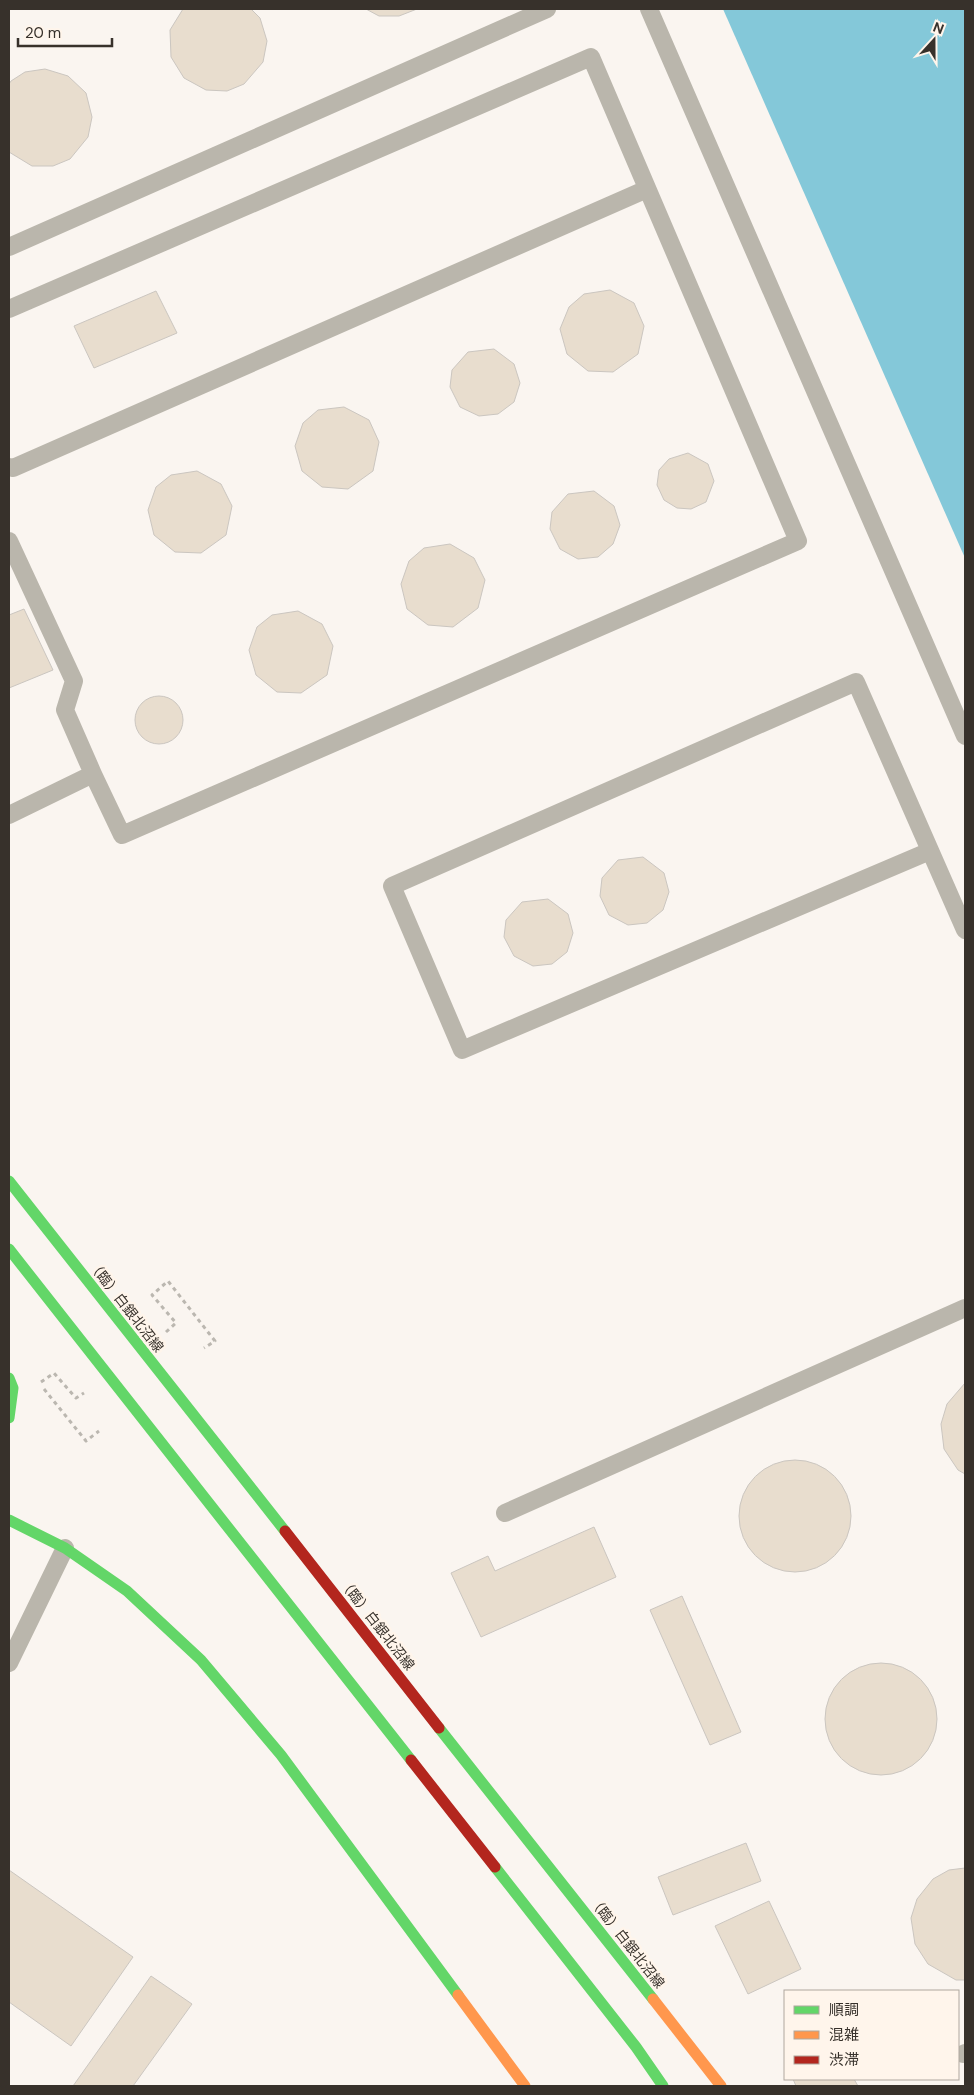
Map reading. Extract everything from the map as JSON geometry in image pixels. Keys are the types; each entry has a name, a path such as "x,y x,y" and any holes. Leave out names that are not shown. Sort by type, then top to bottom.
{"street":[{"name":"（臨）白銀北沼線","path":"9,1180 721,2086"},
{"path":"9,1249 636,2047 663,2086"},
{"path":"9,1378 13,1388 9,1418"},
{"path":"9,1520 65,1548 127,1591 201,1660 281,1755 525,2086"}],"lane":[{"path":"9,247 546,9"},
{"path":"649,9 965,736"},
{"path":"9,309 591,57 798,541 122,835 65,710 74,681 9,541"},
{"path":"9,468 13,468 647,189"},
{"path":"930,851 462,1050 392,886 856,682 965,930"},
{"path":"9,815 93,774"},
{"path":"505,1513 965,1308"},
{"path":"9,1663 65,1548"}],"path":[{"path":"162,1336 176,1323 152,1295 168,1281 216,1342 204,1348"},
{"path":"89,1390 76,1398 54,1373 40,1383 86,1441 99,1431"}],"water":[{"path":"723,9 965,9 965,558"}],"building":[{"path":"183,9 251,9 260,18 267,41 263,62 244,84 227,91 206,90 184,78 171,57 170,30"},
{"path":"366,9 417,9 399,16 379,16"},
{"path":"45,69 68,76 86,93 92,117 88,137 70,159 53,166 32,166 9,152 9,84 25,72"},
{"path":"610,290 634,303 644,326 638,354 613,372 588,371 567,354 560,329 569,307 584,294"},
{"path":"156,291 177,333 94,368 74,326"},
{"path":"494,349 514,364 520,383 514,402 498,414 479,416 460,407 450,387 452,370 468,352"},
{"path":"344,407 369,420 379,442 373,471 348,489 322,487 302,471 295,446 303,423 318,410"},
{"path":"688,453 708,464 714,481 706,502 691,509 677,508 664,500 657,485 659,470 669,459"},
{"path":"197,471 221,484 232,506 226,535 201,553 175,552 154,535 148,510 156,487 171,475"},
{"path":"594,491 614,506 620,525 613,544 598,557 578,559 560,549 550,529 552,512 568,494"},
{"path":"450,544 474,558 485,580 478,608 453,627 428,625 407,609 401,584 409,561 424,548"},
{"path":"24,609 53,670 9,688 9,615"},
{"path":"298,611 322,624 333,646 327,675 301,693 277,692 256,675 249,650 257,627 272,615"},
{"path":"154,696 164,696 176,703 183,715 183,725 176,737 164,744 154,744 146,740 139,733 135,725 135,715 139,707 146,700"},
{"path":"643,857 664,873 669,892 663,910 647,923 628,925 609,915 600,896 602,878 618,860"},
{"path":"548,899 568,914 573,933 567,952 552,964 533,966 514,956 504,937 506,920 522,902"},
{"path":"965,1383 965,1474 958,1470 944,1449 941,1424 947,1404"},
{"path":"795,1460 817,1464 835,1476 847,1494 851,1516 847,1538 835,1556 817,1568 795,1572 773,1568 755,1556 743,1538 739,1516 743,1494 755,1476 773,1464"},
{"path":"594,1527 616,1577 481,1637 451,1573 488,1556 495,1571"},
{"path":"682,1596 741,1732 710,1745 650,1610"},
{"path":"881,1663 903,1667 921,1679 933,1697 937,1719 933,1741 921,1759 903,1771 881,1775 859,1771 841,1759 829,1741 825,1719 829,1697 841,1679 859,1667"},
{"path":"746,1843 761,1881 673,1915 658,1877"},
{"path":"965,1868 965,1980 956,1980 928,1964 915,1944 911,1918 917,1899 933,1879 949,1870"},
{"path":"9,1870 133,1957 71,2046 9,2002"},
{"path":"769,1901 801,1969 748,1994 715,1926"},
{"path":"151,1976 192,2004 133,2086 73,2086"},
{"path":"793,2080 855,2080 858,2086 796,2086"}],"traffic: fast":[{"path":"9,1181 285,1531"},
{"path":"9,1249 411,1760"},
{"path":"9,1378 13,1388 9,1418"},
{"path":"9,1520 65,1548 127,1591 201,1660 281,1755 458,1995"},
{"path":"439,1728 653,1999"},
{"path":"495,1867 636,2047 663,2086"}],"traffic: slow":[{"path":"458,1995 525,2086"},
{"path":"653,1999 721,2086"}],"traffic: jam":[{"path":"285,1531 439,1728"},
{"path":"411,1760 495,1867"}]}
